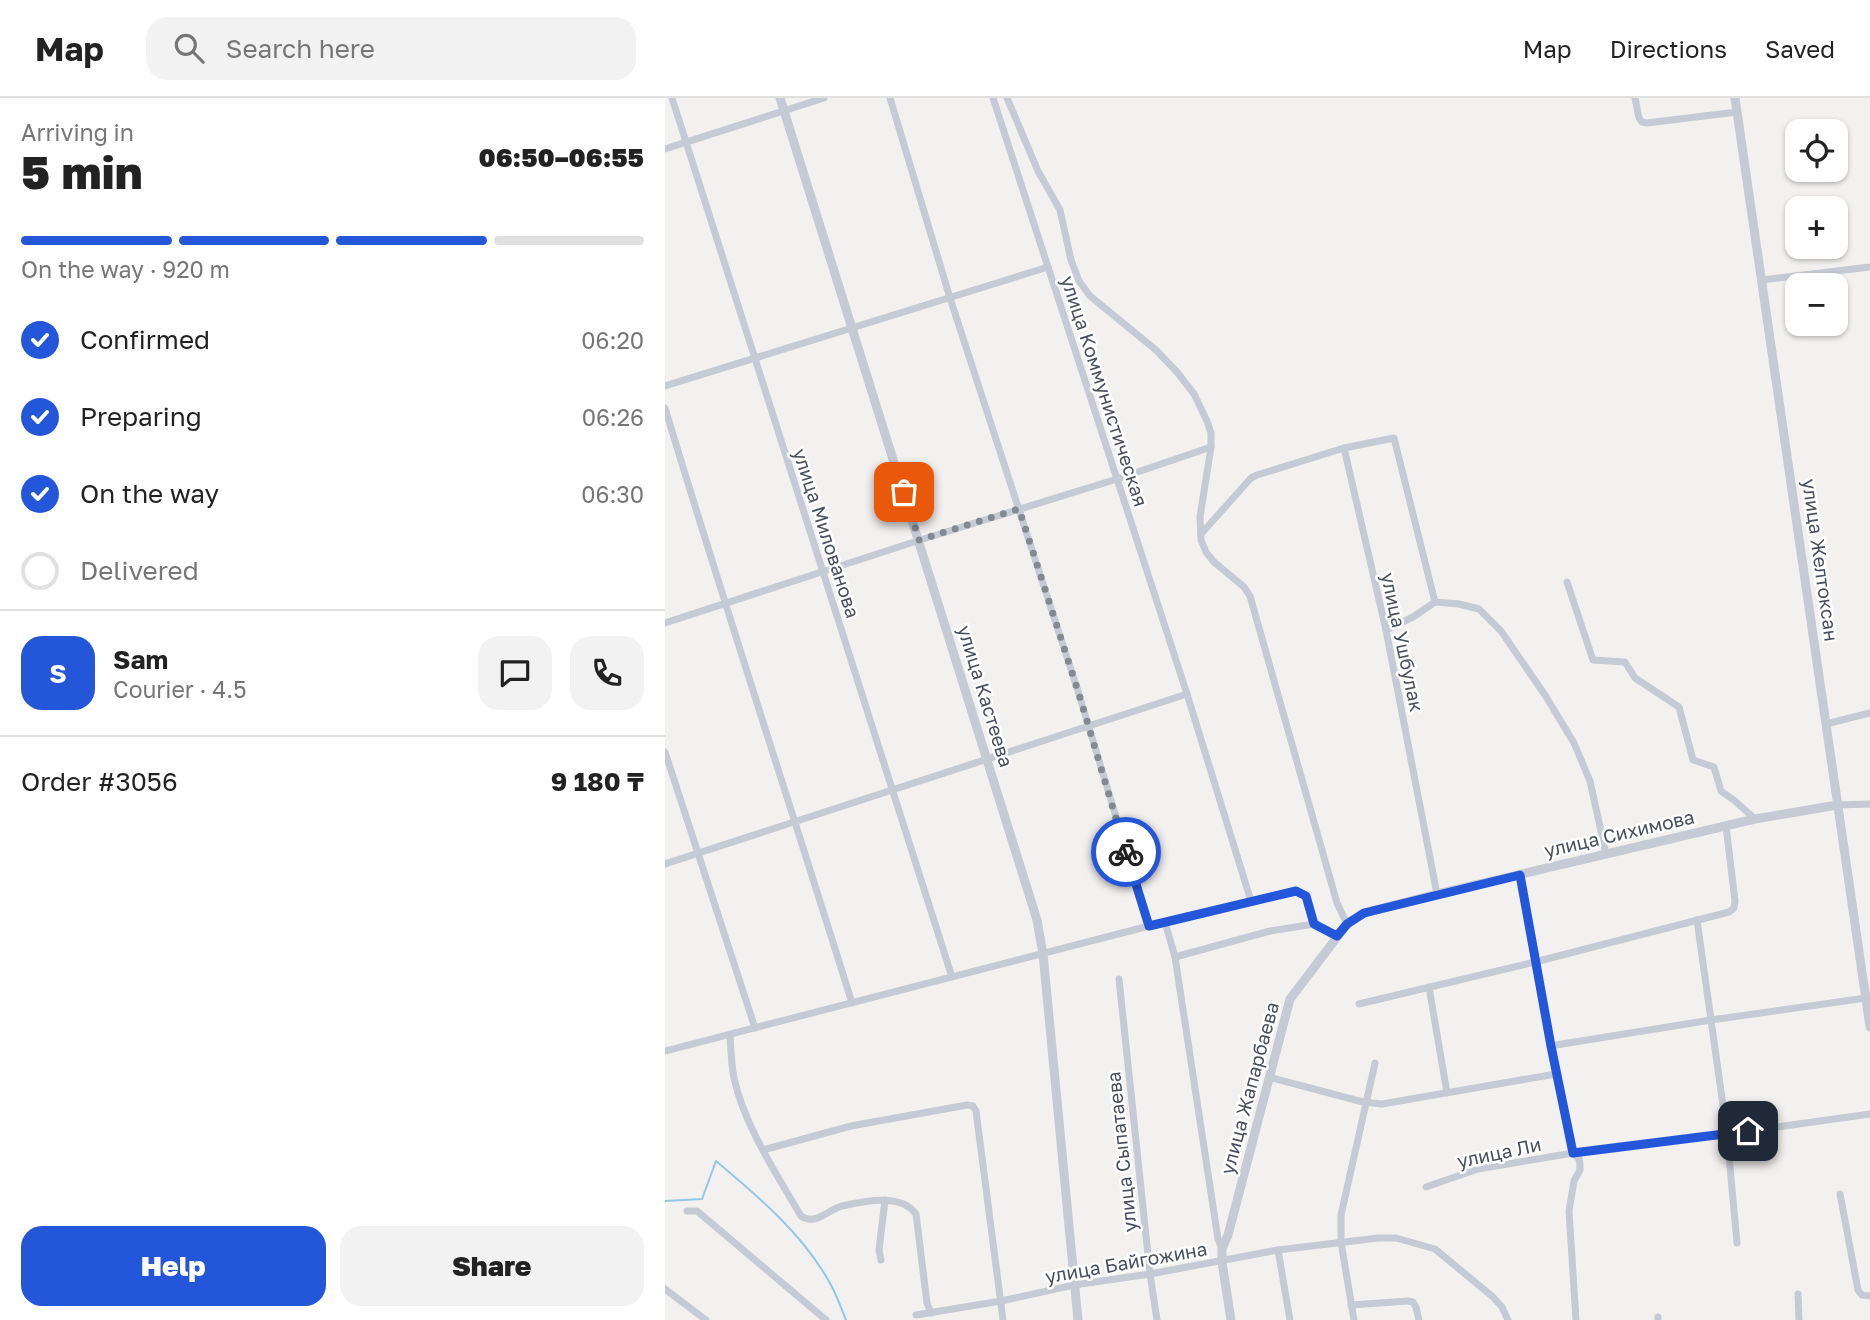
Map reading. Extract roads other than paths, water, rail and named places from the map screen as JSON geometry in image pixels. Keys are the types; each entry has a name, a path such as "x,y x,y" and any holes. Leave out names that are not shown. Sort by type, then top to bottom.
{"street":[{"name":"улица Милованова","path":"673,98 952,977"},
{"name":"улица Кастеева","path":"780,98 1037,920 1043,954 1078,1320"},
{"path":"665,149 824,98"},
{"path":"890,98 950,298 1089,726 1149,926"},
{"name":"улица Коммунистическая","path":"993,98 1187,694 1251,901"},
{"path":"1007,98 1038,171 1059,210 1079,281 1090,296 1156,350 1177,372 1194,394 1207,421 1211,433 1211,447 1200,517 1200,535 1206,552 1214,562 1244,587 1250,596 1337,903 1347,924"},
{"path":"1635,98 1639,118 1647,123 1737,112"},
{"name":"улица Желтоксан","path":"1735,98 1870,1027"},
{"path":"665,386 1048,267"},
{"path":"1762,281 1870,267"},
{"path":"665,408 724,604 852,1003"},
{"path":"1200,535 1251,478 1344,448 1394,438 1435,602"},
{"path":"665,623 1211,447"},
{"name":"улица Ушбулак","path":"1344,448 1386,630 1437,894"},
{"path":"1567,582 1593,660 1625,662 1635,678 1679,708 1693,760 1714,767 1721,792 1735,800 1755,819"},
{"path":"1386,630 1413,617 1435,602 1459,604 1479,610 1501,631 1574,743 1590,781 1606,854"},
{"path":"665,864 1187,694"},
{"path":"1826,724 1870,713"},
{"path":"665,752 755,1028"},
{"path":"1837,805 1870,804"},
{"name":"улица Сихимова","path":"1337,936 1347,924 1364,913 1755,819 1837,805"},
{"path":"1359,1004 1729,912 1734,908 1735,901 1726,826"},
{"path":"1520,875 1556,1074 1573,1153 1580,1164 1569,1211 1576,1320"},
{"path":"665,1051 1149,926 1296,891 1306,896 1314,924"},
{"path":"1697,920 1727,1134 1737,1242"},
{"path":"1165,922 1175,957 1218,1239 1222,1249"},
{"path":"1175,957 1270,931 1314,924 1337,936"},
{"name":"улица Жапарбаева","path":"1231,1320 1222,1249 1228,1235 1290,999 1337,936"},
{"name":"улица Сыпатаева","path":"1119,979 1157,1320"},
{"path":"1429,987 1447,1093"},
{"path":"1551,1046 1866,998"},
{"path":"730,1034 732,1064 739,1093 763,1150 801,1216 814,1220 839,1206 885,1200 899,1201 911,1206 916,1214 927,1303 931,1313"},
{"path":"1354,1320 1342,1242 1341,1215 1375,1063"},
{"path":"1269,1077 1382,1104 1556,1074"},
{"path":"763,1150 851,1126 973,1106 976,1111 1003,1320"},
{"name":"улица Ли","path":"1426,1187 1478,1169 1573,1153 1870,1114"},
{"path":"1840,1194 1858,1290 1862,1295 1870,1296"},
{"path":"881,1260 876,1252 885,1200"},
{"path":"687,1211 697,1211 826,1320"},
{"name":"улица Байгожина","path":"916,1315 1278,1250 1396,1238 1435,1249 1493,1297 1508,1320"},
{"path":"1278,1250 1290,1320"},
{"path":"665,1289 706,1320"},
{"path":"1798,1294 1799,1320"},
{"path":"1352,1305 1413,1302 1419,1320"}],"waterway":[{"path":"665,1201 702,1199 716,1161 764,1203 808,1250 831,1285 846,1320"}]}
